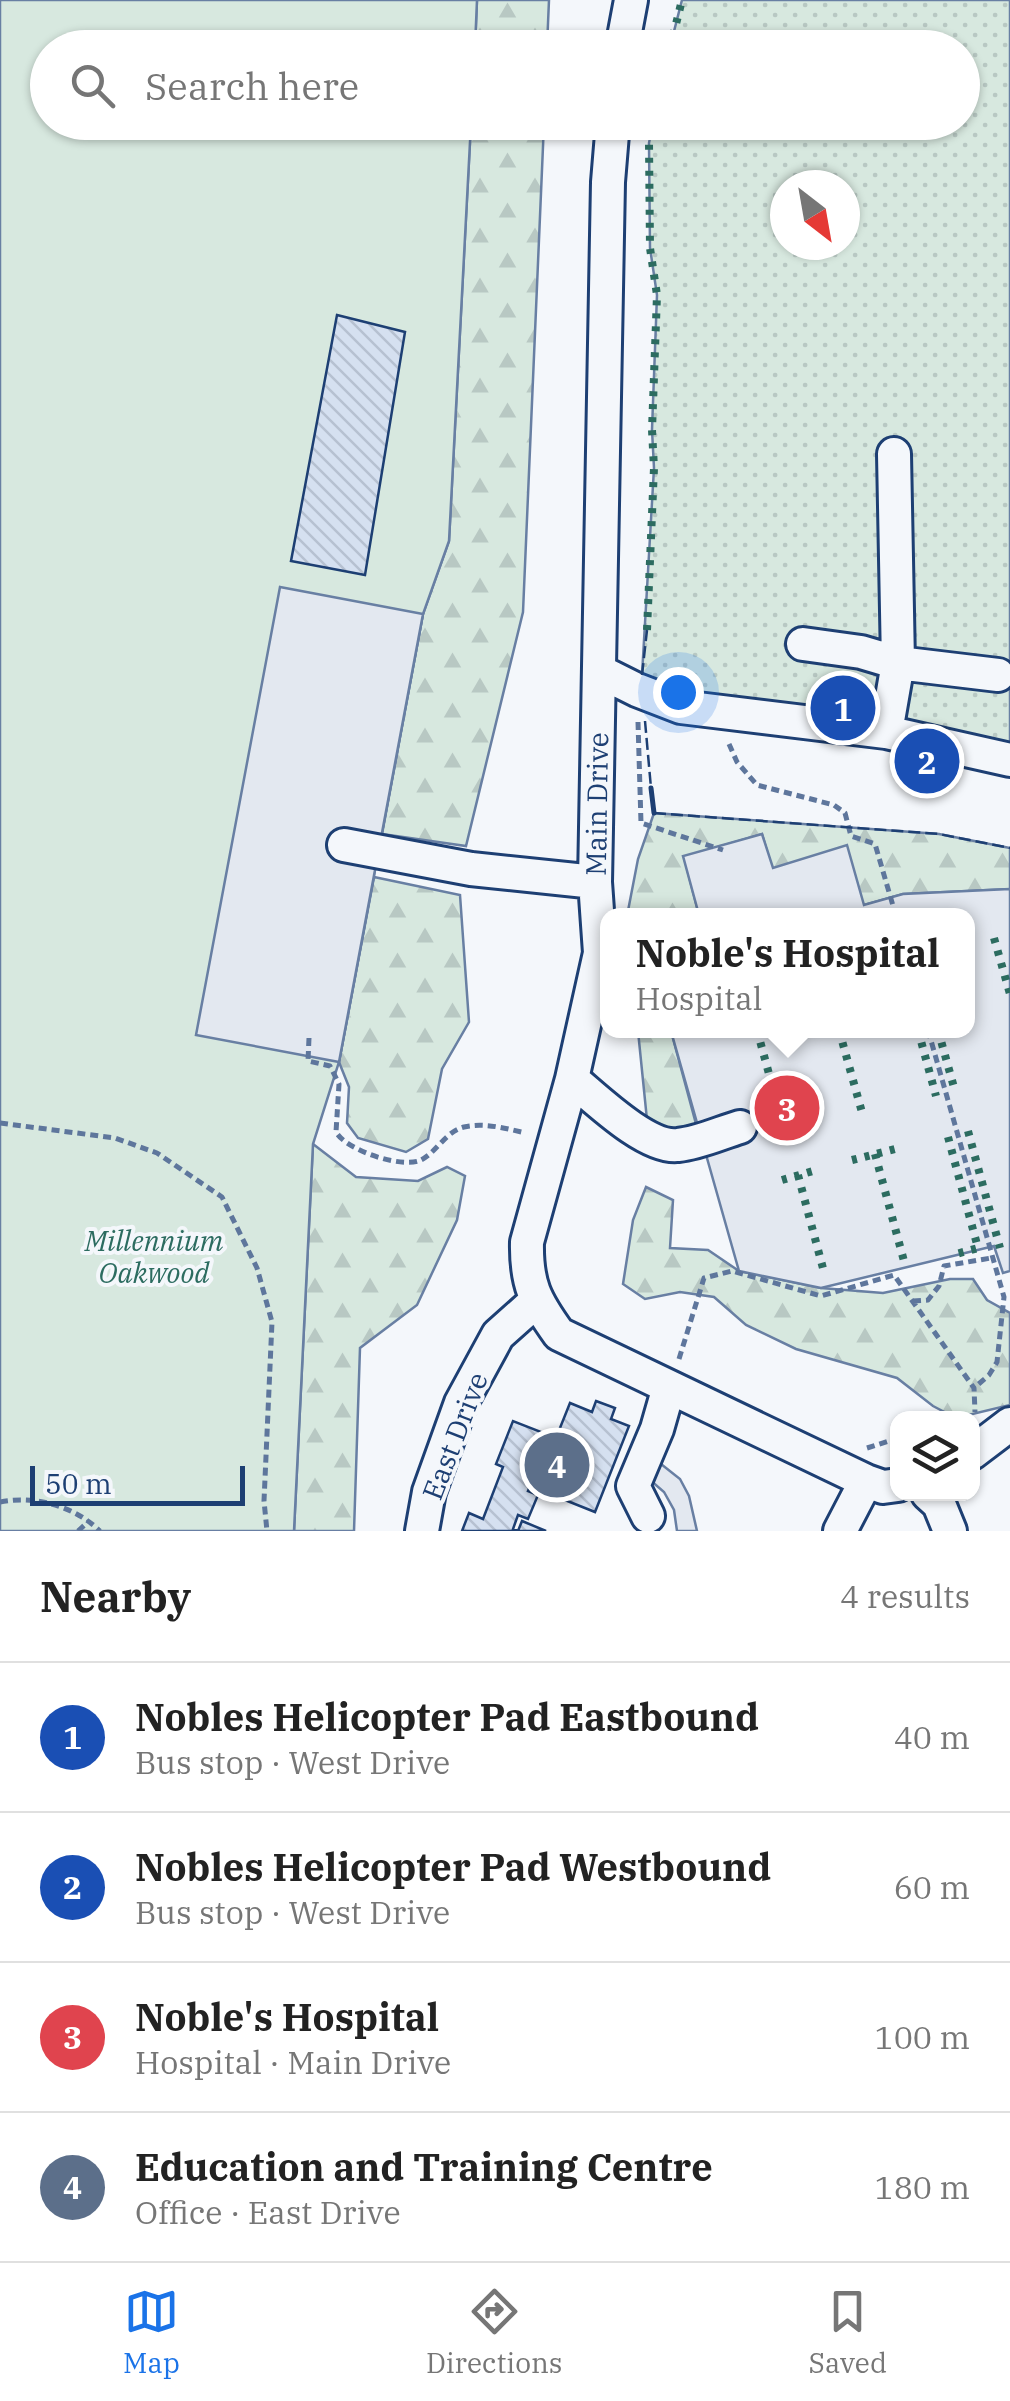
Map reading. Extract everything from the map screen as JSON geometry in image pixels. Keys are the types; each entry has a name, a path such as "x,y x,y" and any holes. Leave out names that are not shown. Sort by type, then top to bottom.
{"street":[{"path":"625,30 631,0"},
{"name":"Main Drive","path":"536,1302 526,1270 526,1242 572,1079 600,952 595,882 612,140"},
{"path":"886,732 898,662 894,454"},
{"path":"803,644 998,675"},
{"path":"599,670 637,690 681,706 886,732 1010,760"},
{"path":"344,846 471,869 595,882"},
{"path":"572,1079 628,1126 665,1144 676,1146 740,1128"},
{"path":"536,1302 559,1334 673,1378 874,1473 840,1531"},
{"name":"East Drive","path":"422,1531 429,1492 461,1402 498,1335 536,1302"},
{"path":"648,1516 632,1486 657,1429 673,1378"},
{"path":"980,1447 1010,1424"},
{"path":"936,1501 950,1531"}],"path":[{"path":"637,690 641,823 723,850"},
{"path":"849,828 852,836 875,844 894,908"},
{"path":"309,1038 308,1061 330,1066 338,1084 336,1132 350,1147 412,1163 424,1159 450,1134 464,1127 494,1126 540,1137"},
{"path":"930,1038 991,1258 1007,1296 997,1362 974,1388"},
{"path":"0,1122 116,1138 156,1153 222,1197 257,1268 272,1322 264,1502 267,1531"},
{"path":"912,1301 928,1300 939,1286 943,1262 991,1258"},
{"path":"673,1378 704,1278 732,1271 821,1296 865,1280 894,1275 974,1388 975,1411"},
{"path":"997,1362 1010,1360"},
{"path":"874,1473 890,1450"},
{"path":"0,1502 16,1499 54,1504 89,1521 100,1531"},
{"path":"78,1531 89,1521"}],"green space":[{"name":"Millennium Oakwood","path":"0,0 477,0 476,30 30,30 30,140 470,140 449,541 423,614 339,1062 313,1144 294,1531 0,1531"},
{"path":"477,0 549,0 548,30 476,30"},
{"path":"682,0 1010,0 1010,745 676,698 642,675 654,468 657,295 650,248 650,140 980,140 980,30 674,30"},
{"path":"470,140 543,140 523,612 466,846 382,834 423,614 449,541"},
{"path":"654,813 939,834 1010,848 1010,889 903,894 864,905 772,868 762,834 684,857 697,908 629,908 638,859"},
{"path":"374,877 460,895 469,1022 442,1069 428,1139 406,1152 358,1138 347,1123 349,1087 339,1062"},
{"path":"639,1038 673,1038 696,1124 669,1130 647,1120"},
{"path":"313,1144 356,1177 418,1181 447,1167 465,1176 457,1220 417,1305 360,1348 354,1531 294,1531"},
{"path":"646,1187 673,1200 670,1248 708,1250 739,1271 821,1288 883,1293 950,1279 973,1279 987,1300 1010,1313 1010,1405 980,1412 943,1411 897,1378 796,1349 746,1325 714,1297 680,1292 645,1299 623,1284 633,1220"}],"shaded area":[{"path":"280,587 423,614 339,1062 196,1035"},
{"path":"762,834 773,868 847,845 864,905 903,894 1010,889 1010,1271 1003,1273 994,1246 821,1288 739,1271 673,1038 975,1038 975,908 697,908 683,856"},
{"path":"661,1464 680,1479 689,1496 697,1531 677,1531 674,1510 664,1492 649,1479"}],"building":[{"path":"337,315 405,332 365,575 291,561"},
{"path":"596,1401 615,1408 611,1419 629,1426 595,1512 530,1486 528,1491 538,1495 528,1519 518,1515 513,1529 518,1531 462,1531 469,1513 483,1519 503,1467 496,1464 513,1421 556,1438 570,1403 592,1412"},
{"path":"522,1521 546,1531 518,1531"}],"hedge":[{"path":"674,30 682,0"},
{"path":"647,630 657,295 650,248 650,140"},
{"path":"994,938 1010,994"},
{"path":"759,1038 786,1136"},
{"path":"841,1038 863,1116"},
{"path":"920,1038 936,1096"},
{"path":"940,1038 955,1091"},
{"path":"968,1131 1000,1248"},
{"path":"948,1137 978,1248 956,1254"},
{"path":"852,1160 895,1149"},
{"path":"875,1154 904,1261"},
{"path":"782,1180 813,1171"},
{"path":"798,1175 824,1272"}],"fence":[{"path":"642,675 647,630"},
{"path":"645,721 651,788"},
{"path":"654,813 939,834 1010,848"}],"wall":[{"path":"651,788 654,813"}],"place":[{"name":"Nobles Helicopter Pad Eastbound","path":"843,708"},
{"name":"Nobles Helicopter Pad Westbound","path":"927,761"},
{"name":"Noble's Hospital","path":"787,1108"},
{"name":"Education and Training Centre","path":"557,1465"}]}
